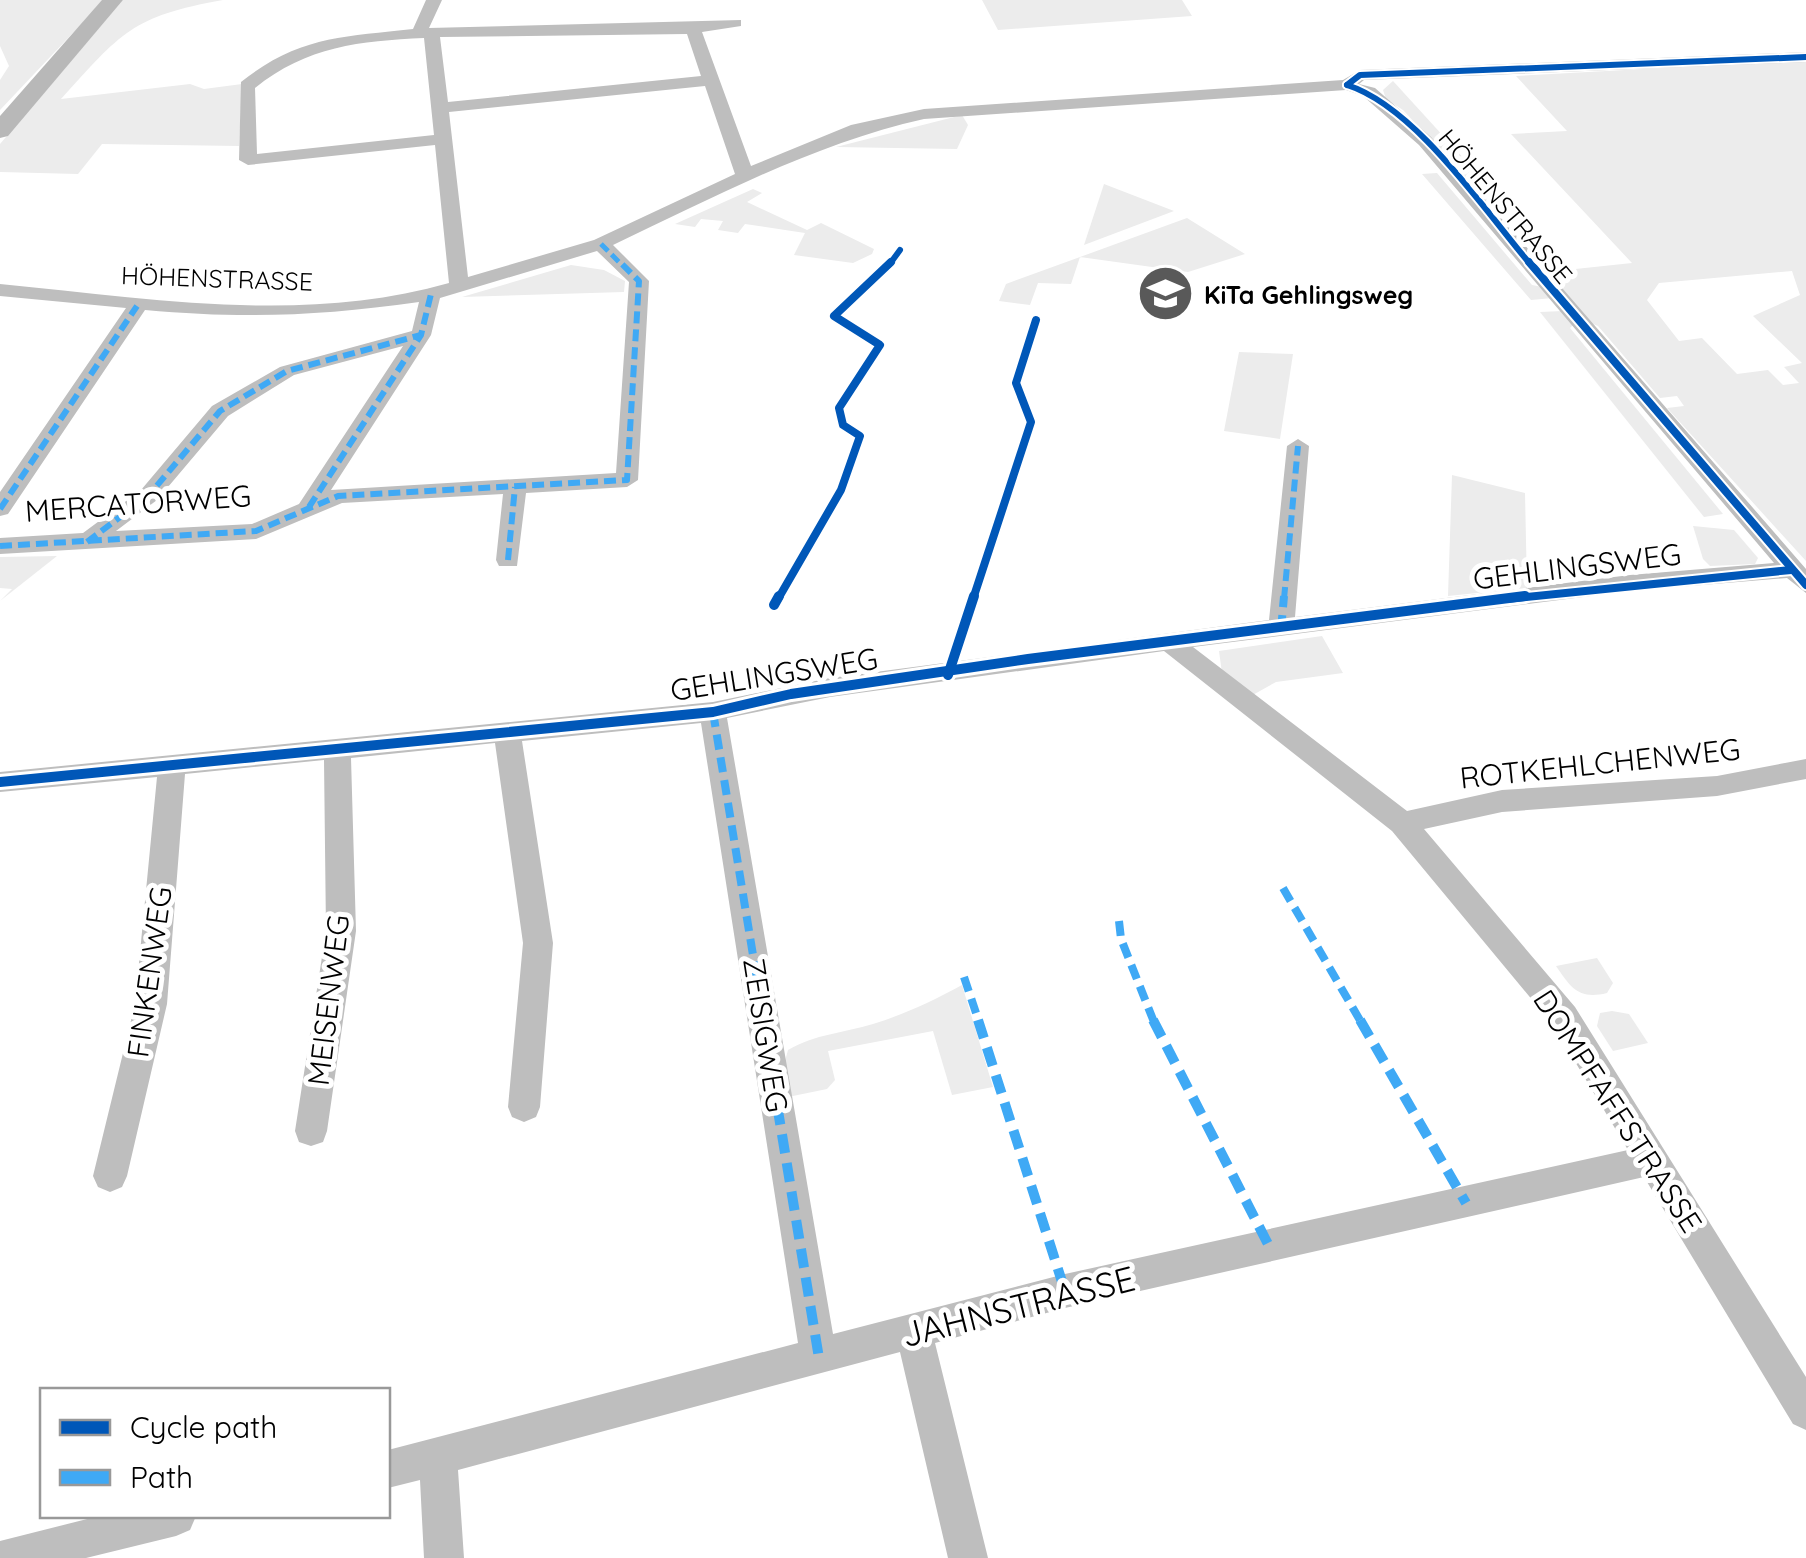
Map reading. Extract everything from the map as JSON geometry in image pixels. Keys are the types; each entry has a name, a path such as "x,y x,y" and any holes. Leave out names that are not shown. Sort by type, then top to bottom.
{"main road":[{"path":"0,131 113,0"}],"street":[{"path":"434,0 425,34 440,108 459,286"},
{"path":"443,139 248,160 247,86 280,60 324,44 425,34 693,29 735,23"},
{"path":"693,29 744,176"},
{"name":"HÖHENSTRASSE","path":"1347,85 1360,75 1806,57"},
{"path":"440,108 711,80"},
{"name":"HÖHENSTRASSE","path":"0,290 231,312 318,310 431,294 601,244 744,176 857,129 924,114 1347,85 1369,92 1426,141 1799,577"},
{"name":"MERCATORWEG","path":"0,546 256,531 338,496 626,480 638,282 601,244"},
{"path":"306,511 421,335 431,294"},
{"name":"MERCATORWEG","path":"0,509 137,306"},
{"path":"86,542 149,495 220,411 287,372 421,335"},
{"path":"1282,630 1298,446"},
{"path":"508,560 515,486"},
{"name":"GEHLINGSWEG","path":"0,782 714,712 783,692 1630,583 1799,577"},
{"name":"DOMPFAFFSTRASSE","path":"1172,642 1402,823 1564,1016 1806,1410"},
{"name":"ZEISIGWEG","path":"714,712 819,1358"},
{"path":"507,732 538,943 524,1107"},
{"name":"MEISENWEG","path":"310,1131 341,931 337,749"},
{"name":"FINKENWEG","path":"110,1176 151,1004 172,765"},
{"name":"ROTKEHLCHENWEG","path":"1402,823 1502,801 1717,786 1797,771"},
{"name":"JAHNSTRASSE","path":"390,1469 1065,1291 1652,1160"},
{"path":"914,1332 968,1558"},
{"path":"438,1458 444,1558"},
{"path":"7,1558 168,1518"}],"shaded area":[{"path":"0,0 104,0 0,110 0,80 9,66 0,46"},
{"path":"123,0 223,0 168,13 130,31 61,99 190,84 204,89 242,84 239,146 102,144 78,174 0,172 0,144"},
{"path":"982,0 1182,0 1192,16 998,30"},
{"path":"1806,60 1806,561 1667,408 1684,406 1677,396 1660,398 1598,326 1586,321 1554,283 1554,275 1502,218 1517,216 1566,270 1632,263 1511,134 1567,131 1516,76","holes":["1792,271 1800,295 1753,316 1802,363 1784,367 1799,383 1783,385 1768,370 1737,374 1702,338 1679,341 1647,300 1659,283"]},
{"path":"1393,81 1508,207 1494,208 1403,110 1386,99 1383,90"},
{"path":"962,115 968,125 957,149 836,147"},
{"path":"1437,173 1532,285 1542,287 1553,298 1531,300 1422,174"},
{"path":"1104,184 1174,211 1084,245"},
{"path":"753,189 762,193 747,202 807,230 821,223 874,249 872,254 853,263 794,255 805,233 745,224 738,233 718,230 723,221 701,219 695,227 675,224"},
{"path":"1187,218 1245,254 1188,272 1080,257"},
{"path":"1080,257 1071,284 1038,283 1030,305 999,301 1006,284"},
{"path":"571,265 604,270 625,281 624,292 462,297"},
{"path":"1563,311 1574,324 1570,328 1723,514 1704,517 1540,312"},
{"path":"1239,352 1293,354 1280,439 1224,431"},
{"path":"1452,475 1525,493 1527,588 1448,596"},
{"path":"1693,526 1734,530 1758,558 1755,564 1710,566 1703,559"},
{"path":"57,556 0,601 12,589 0,588 0,557"},
{"path":"1322,636 1343,673 1276,682 1251,696 1222,673 1219,651"},
{"path":"1597,958 1613,983 1607,993 1589,995 1577,990 1556,966"},
{"path":"962,985 993,1087 952,1095 933,1031 828,1051 835,1080 827,1089 788,1097 783,1068 788,1050 819,1037 896,1016"},
{"path":"1600,1013 1629,1014 1648,1043 1613,1051 1597,1026"}],"marked path":[{"path":"0,546 256,531 338,496 627,480 639,281 601,244"},
{"path":"309,507 421,335 431,294"},
{"path":"0,509 137,306"},
{"path":"87,542 149,495 220,411 287,371 421,335"},
{"path":"1281,630 1298,446"},
{"path":"508,560 515,487"},
{"path":"713,712 819,1358"},
{"path":"1283,888 1466,1203"},
{"path":"1119,921 1121,939 1164,1046 1269,1246"},
{"path":"964,977 1065,1291"}],"cycle path":[{"path":"1347,85 1360,75 1806,57"},
{"path":"1347,85 1369,92 1425,141 1806,585"},
{"path":"774,605 841,490 860,436 843,425 839,408 880,345 834,316 882,274 900,250"},
{"path":"948,675 1031,422 1016,383 1036,320"},
{"path":"0,782 713,712 791,694 1028,659 1630,583 1791,570"}],"place":[{"name":"KiTa Gehlingsweg","path":"1165,294"}]}
